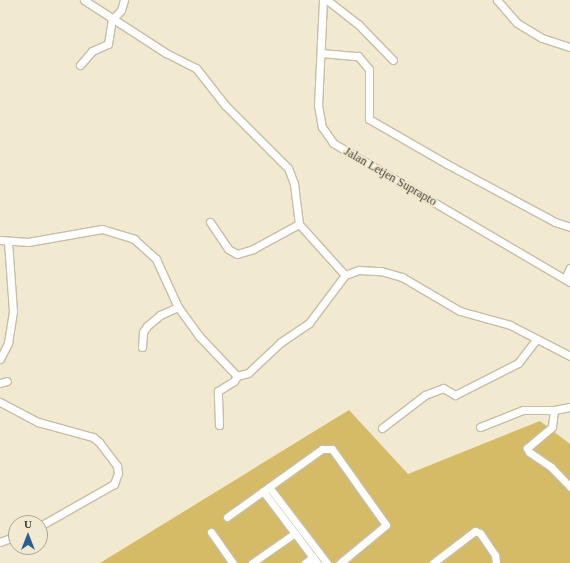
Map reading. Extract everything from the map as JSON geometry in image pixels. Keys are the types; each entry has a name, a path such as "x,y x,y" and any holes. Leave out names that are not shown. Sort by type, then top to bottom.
{"street":[{"path":"84,0 112,20 196,68 225,105 288,168 294,184 299,224 346,275"},
{"path":"80,65 92,51 108,44 112,20 121,10 124,0"},
{"name":"Jalan Letjen Suprapto","path":"323,0 320,119 333,144 567,280 570,268"},
{"path":"327,0 358,24 393,60"},
{"path":"497,0 517,23 542,38 570,47"},
{"path":"321,53 358,56 369,69 369,119 447,164 555,222 570,227"},
{"path":"210,222 228,249 237,254 253,249 299,224"},
{"path":"0,240 8,242 43,240 94,230 120,233 138,241 149,251 178,307 199,336 237,376"},
{"path":"0,359 8,343 12,317 13,282 8,242"},
{"path":"219,425 218,391 234,381 237,376 248,373 281,342 309,323 346,275 359,270 393,273 418,285 460,311 510,325 536,340 570,356"},
{"path":"142,348 143,332 147,326 160,315 178,307"},
{"path":"382,428 425,395 443,388 455,395 518,363 536,340"},
{"path":"0,402 38,422 92,437 99,442 117,466 118,473 114,484 48,521"},
{"path":"480,427 523,410 554,410 570,407"},
{"path":"554,410 552,427 527,448 529,452 551,467 570,488"},
{"path":"227,517 322,449 332,449 337,452 386,525 340,563"},
{"path":"266,489 315,560 305,563"},
{"path":"266,489 327,563"},
{"path":"438,562 471,532 476,531 495,554 496,563"},
{"path":"211,532 233,563"},
{"path":"252,563 295,533"}],"shaded area":[{"path":"349,410 408,474 540,421 570,444 570,563 100,563"}]}
